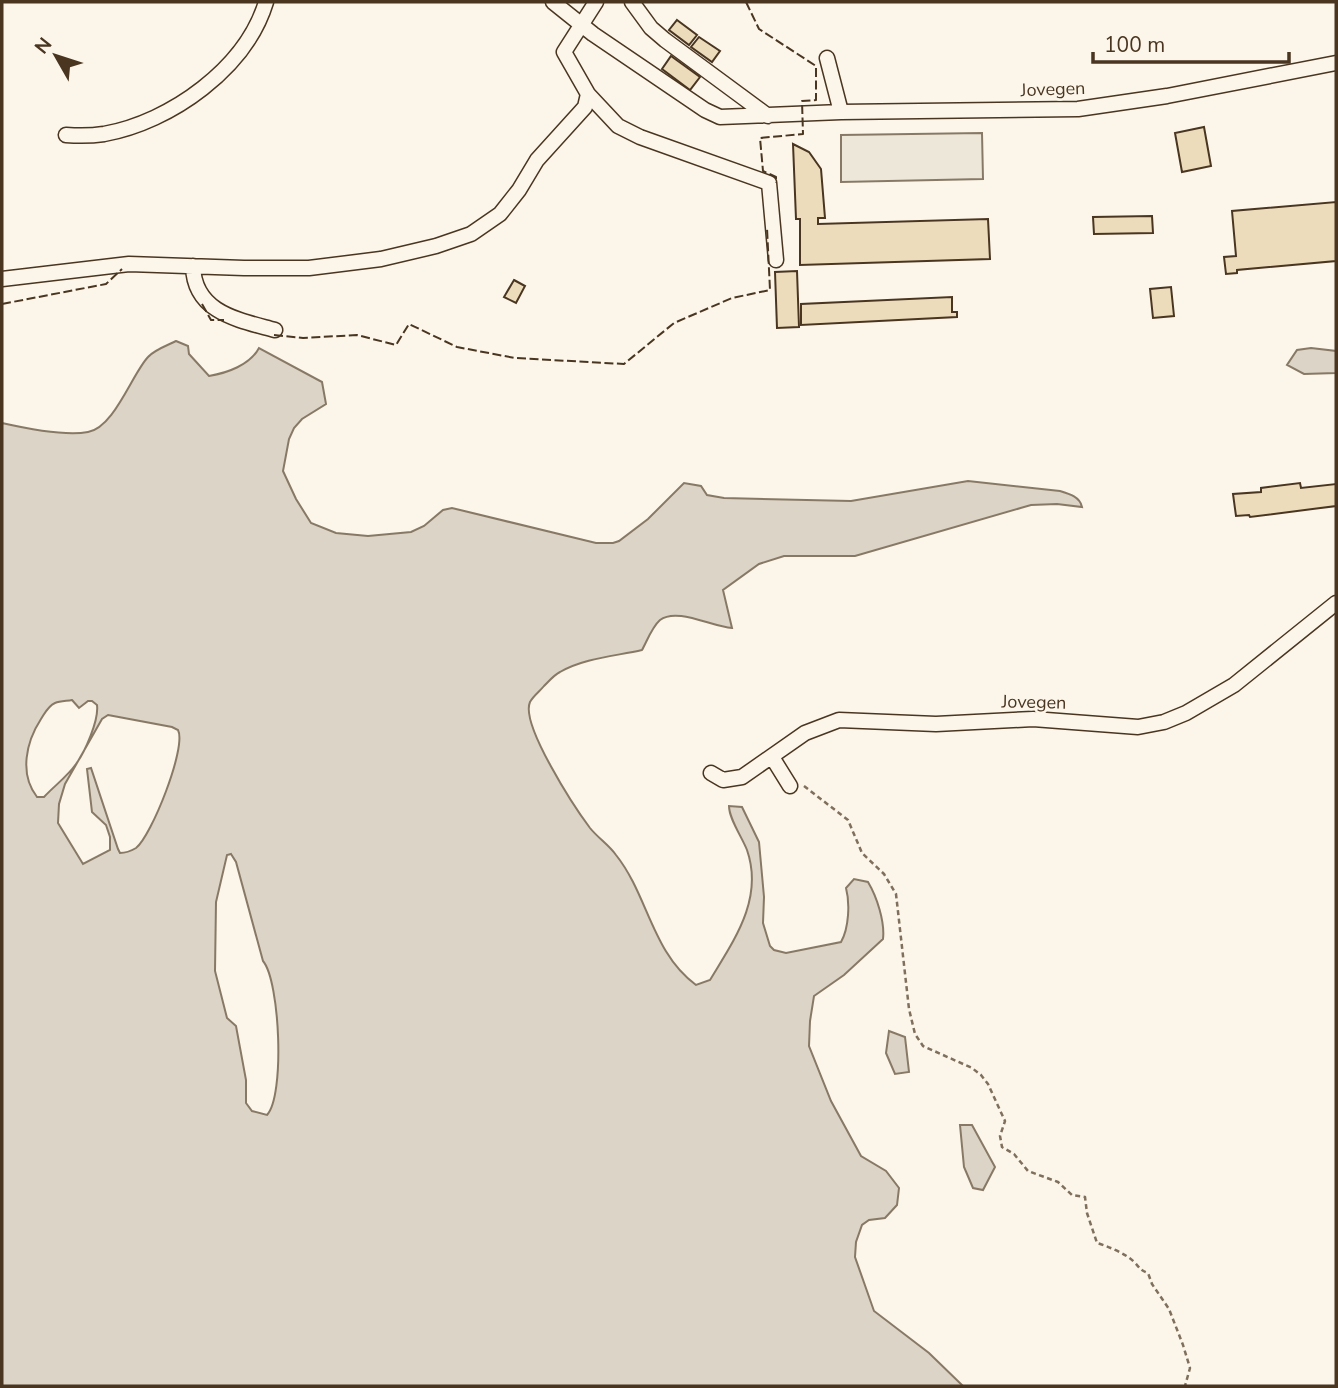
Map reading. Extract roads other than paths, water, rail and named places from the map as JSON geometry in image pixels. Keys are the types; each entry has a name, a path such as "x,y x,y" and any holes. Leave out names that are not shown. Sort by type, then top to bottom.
{"street":[{"path":"66,135 102,134 134,125 191,95 240,51 257,24 266,2"},
{"name":"Jovegen","path":"553,2 580,24 712,114 736,118 841,112 1078,109 1167,96 1336,63"},
{"path":"596,2 564,52 588,94 618,126 640,137 769,183 776,260"},
{"path":"632,2 651,27 666,40 768,116"},
{"path":"827,58 841,112"},
{"path":"2,279 129,264 309,268 381,259 436,246 471,234 500,214 519,190 537,160 585,107 588,94"},
{"path":"193,267 195,286 210,305 234,318 275,330"},
{"name":"Jovegen","path":"710,773 723,780 742,777 805,733 839,720 936,724 1033,719 1138,727 1164,722 1186,713 1234,685 1336,603"},
{"path":"772,757 789,784"}]}
